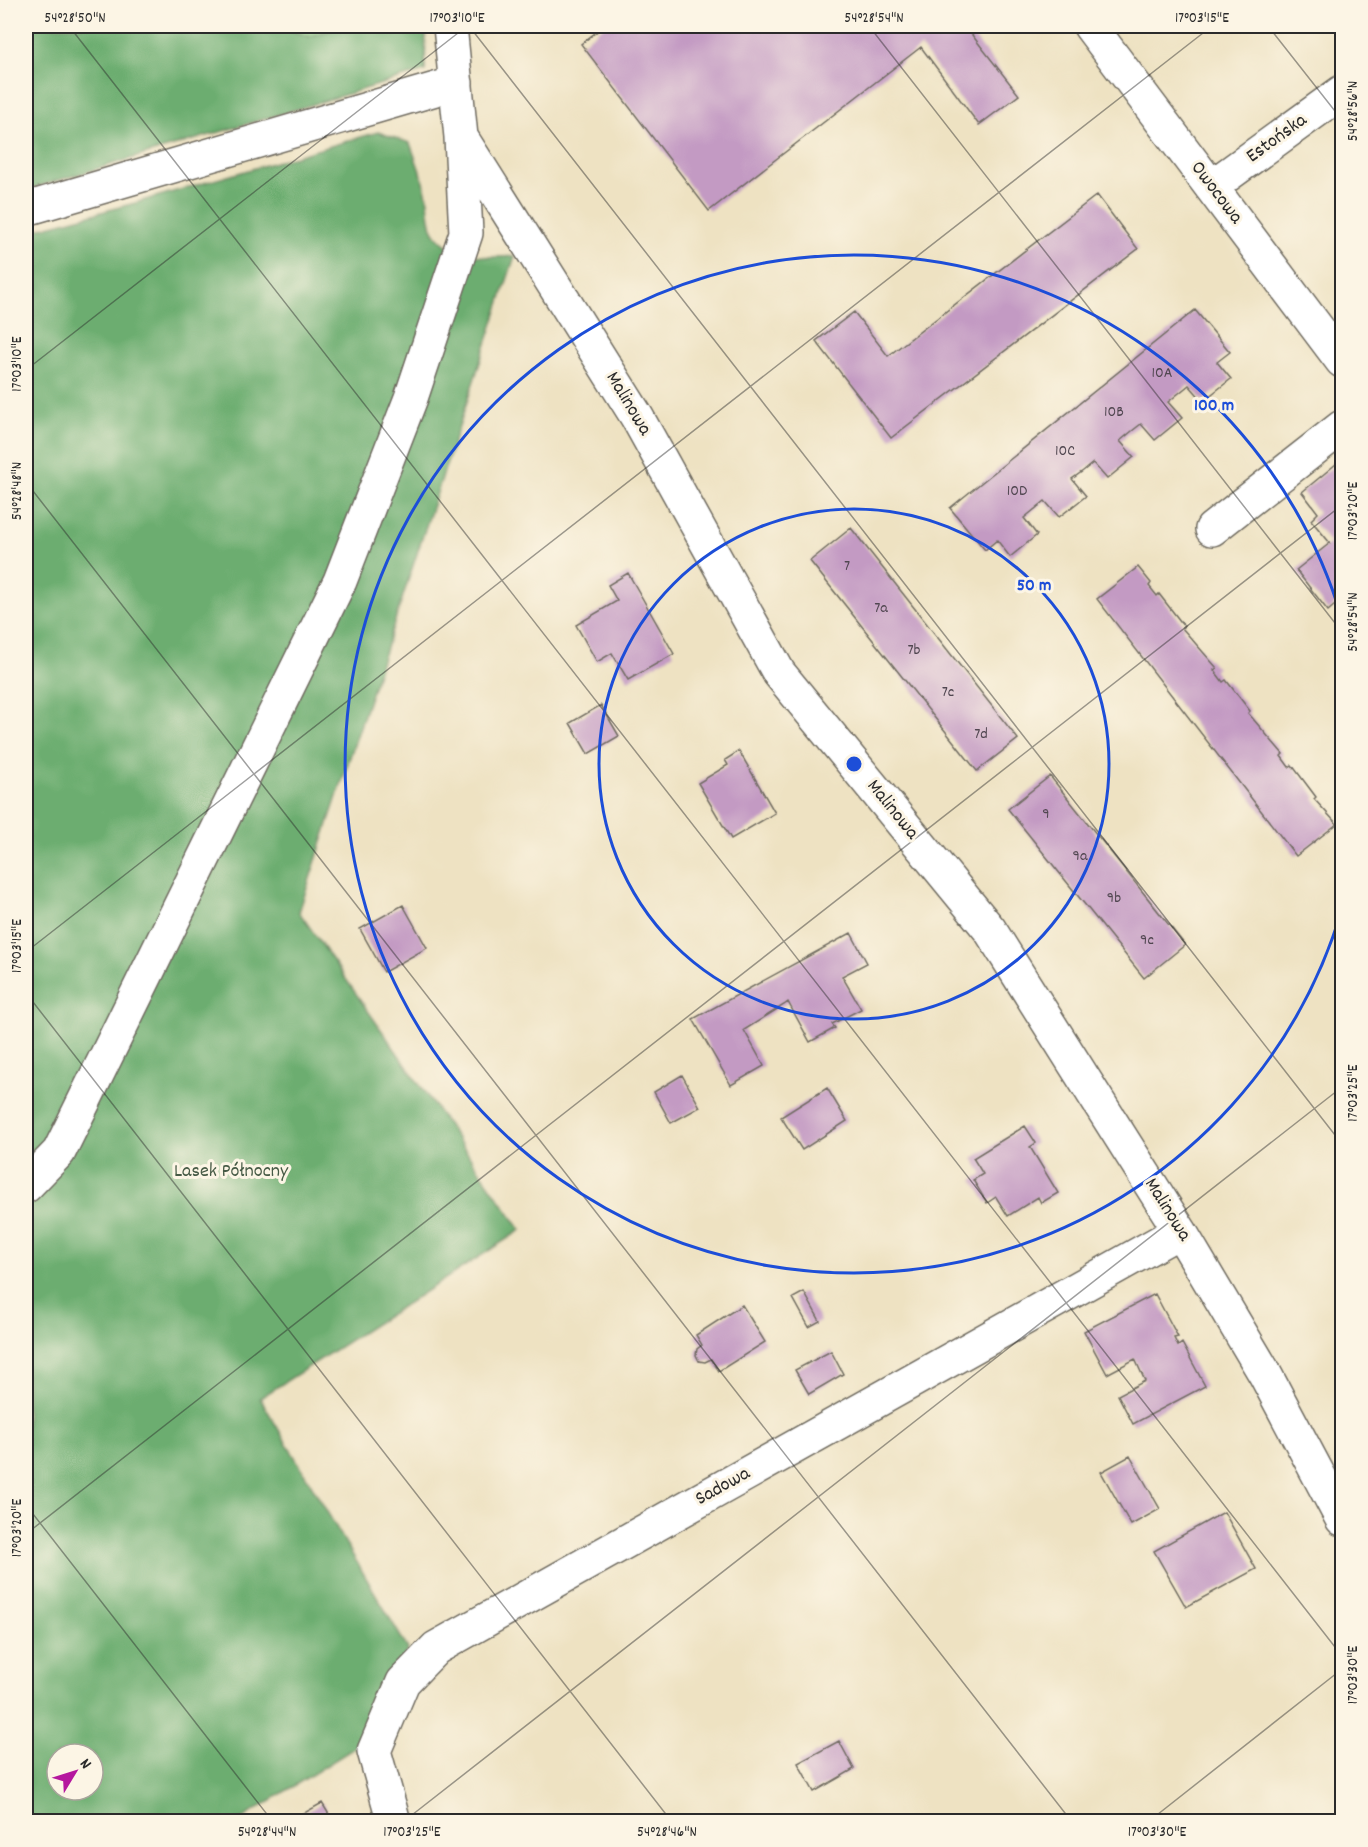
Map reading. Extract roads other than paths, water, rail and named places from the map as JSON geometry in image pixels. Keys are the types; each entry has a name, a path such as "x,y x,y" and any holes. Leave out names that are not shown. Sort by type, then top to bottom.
{"street":[{"name":"Malinowa","path":"450,26 461,137 637,417 779,673 990,930 1180,1231 1265,1374 1342,1519"},
{"name":"Owocowa","path":"1090,26 1342,361"},
{"path":"26,209 456,83"},
{"name":"Estońska","path":"1211,187 1342,92"},
{"path":"26,1186 59,1152 340,581 411,398 466,233 461,137"},
{"path":"1212,529 1342,427"},
{"name":"Sadowa","path":"394,1821 374,1751 403,1682 436,1648 1180,1231"}],"park label":[{"name":"Lasek Północny","path":"231,1172"}]}
